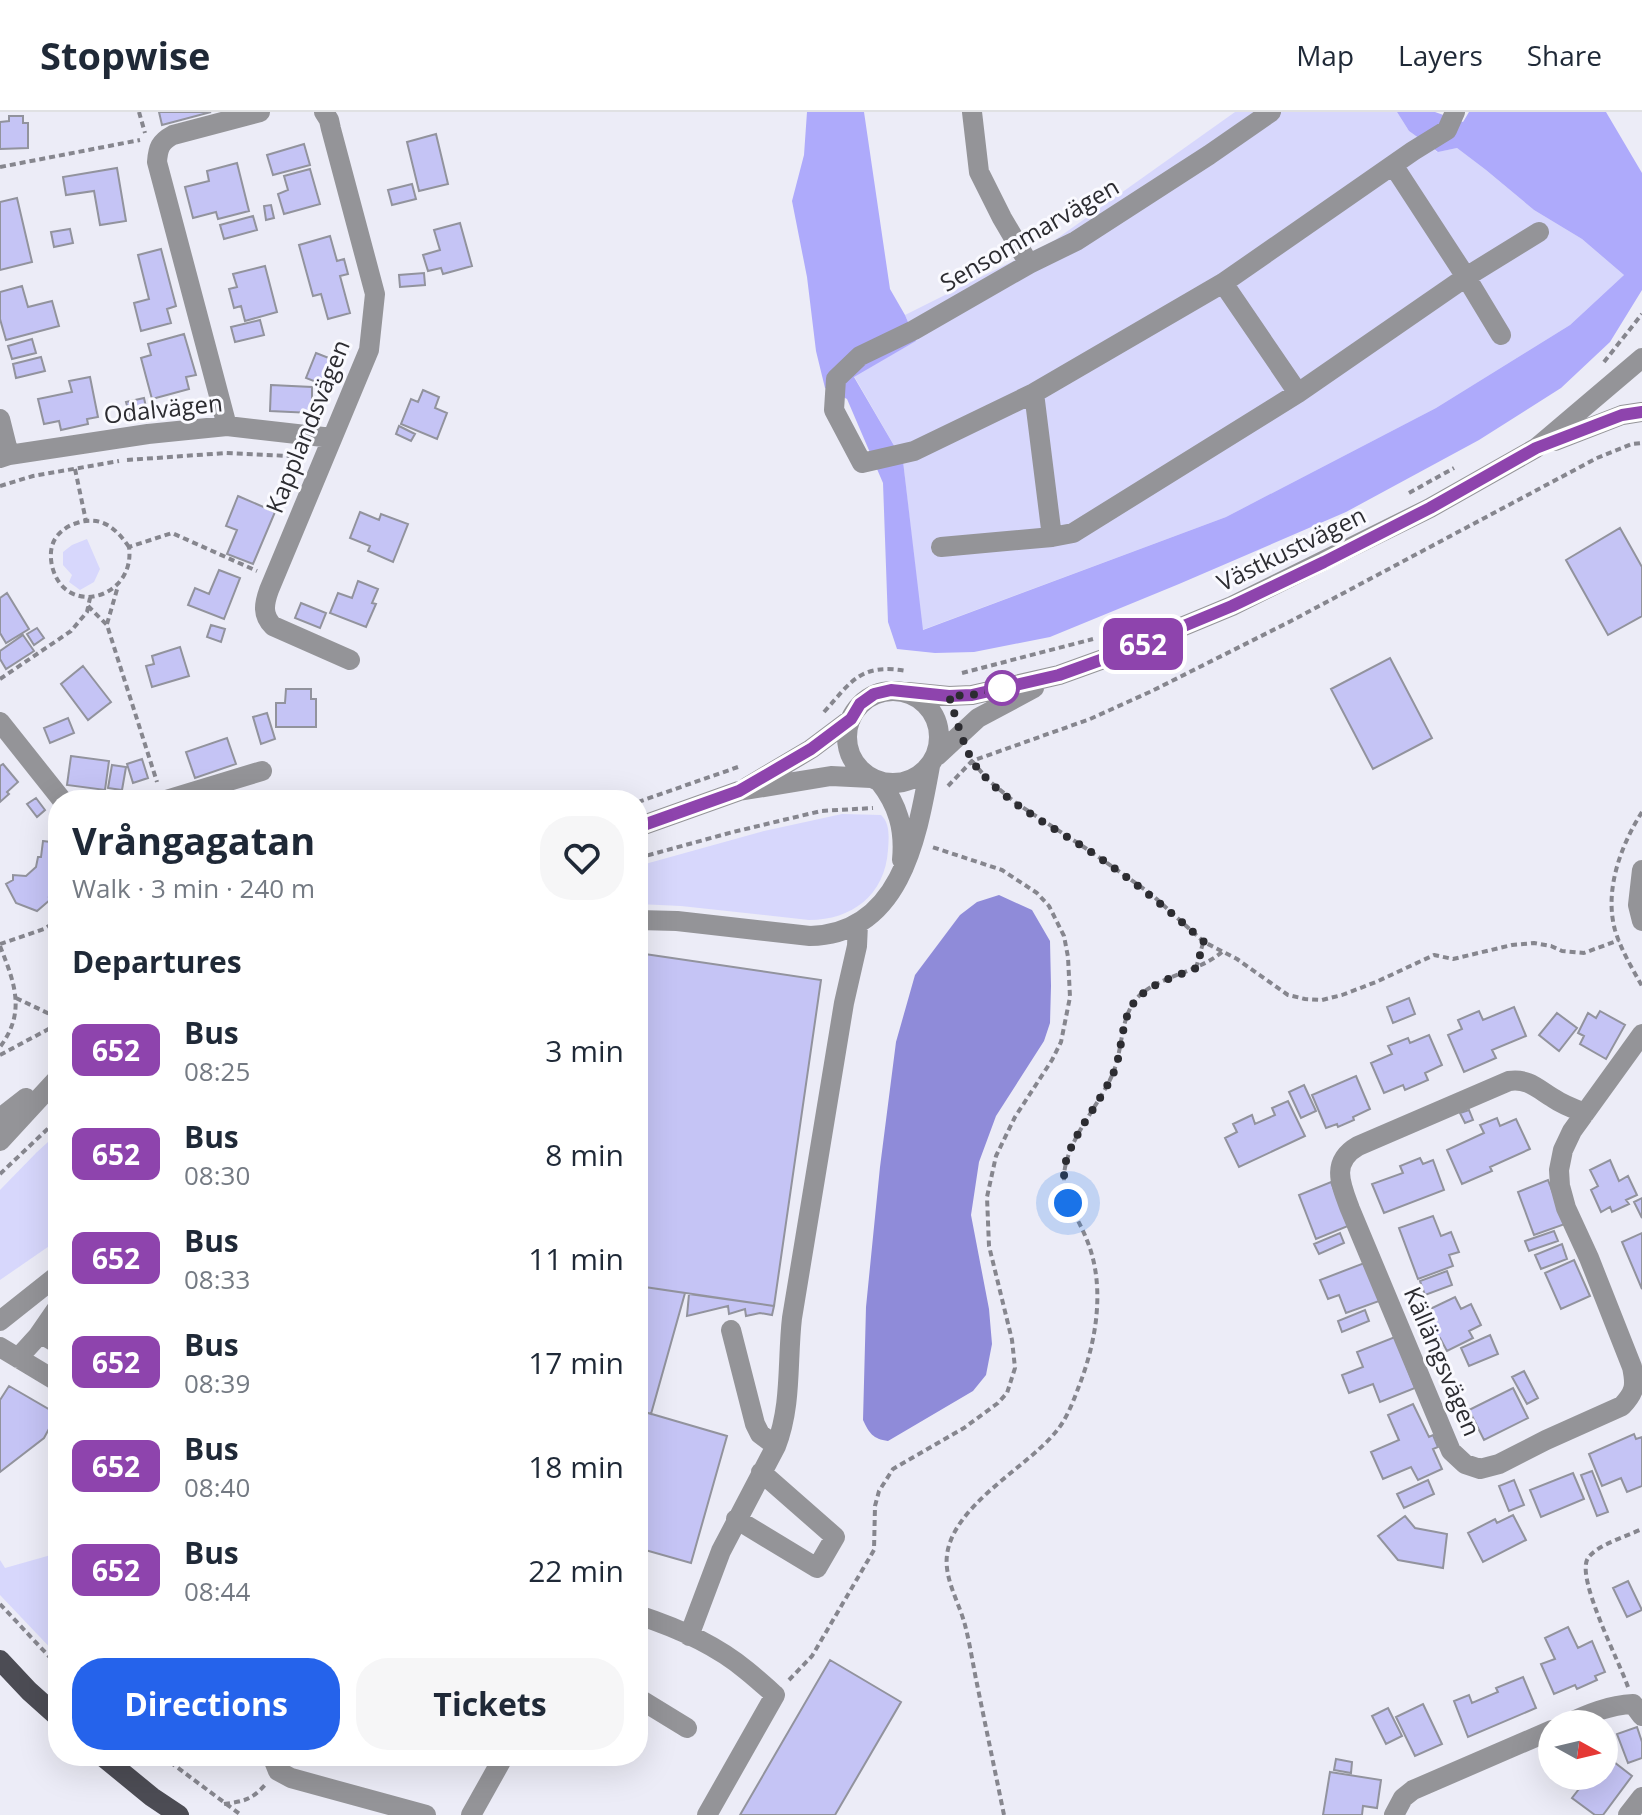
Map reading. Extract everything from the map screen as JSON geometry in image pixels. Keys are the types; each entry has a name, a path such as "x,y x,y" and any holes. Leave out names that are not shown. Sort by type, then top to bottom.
{"main road":[{"path":"0,1660 48,1708"},
{"path":"114,1766 179,1815"}],"street":[{"path":"227,426 157,162 158,149 163,140 173,135 260,112"},
{"name":"Kapplandsvägen","path":"324,112 375,294 369,350 274,578 264,611 267,621 273,626 350,660"},
{"path":"972,112 979,172 1029,264"},
{"name":"Sensommarvägen","path":"1034,393 914,451 862,463 834,410 836,379 860,356 914,330 1029,264 1076,241 1271,112"},
{"path":"1052,537 1034,393 1223,283 1447,130 1455,112"},
{"path":"1393,165 1501,335"},
{"path":"941,547 1073,533 1298,393 1466,277 1539,232"},
{"path":"1223,283 1298,393"},
{"name":"Västkustvägen","path":"1536,448 1642,358"},
{"name":"Västkustvägen","path":"739,791 811,749 851,719 860,704 874,694 911,682 949,696 972,695 1059,675 1136,647 1232,606 1430,508 1536,448 1622,415 1642,412"},
{"path":"0,419 5,457"},
{"name":"Odalvägen","path":"5,457 148,434 227,426 328,448"},
{"name":"Västkustvägen","path":"648,823 739,791 831,776 904,782 918,776 978,718 1059,675"},
{"path":"648,920 823,936 858,924 882,905 911,851 940,738 934,714 911,682"},
{"path":"851,719 847,736 850,753 858,767 875,779 895,805 900,819 903,836 901,872"},
{"path":"0,722 54,790"},
{"path":"176,790 262,771"},
{"path":"1642,870 1638,905 1642,921"},
{"path":"689,1636 721,1551 783,1427 792,1318 844,1003 857,946 858,924"},
{"path":"1585,1113 1642,1034"},
{"name":"Källängsvägen","path":"1509,1081 1530,1082 1561,1103 1585,1113 1563,1150 1560,1186 1636,1384 1632,1396 1622,1406 1499,1464 1480,1469 1465,1464 1451,1451 1350,1209 1340,1180 1341,1165 1348,1152 1358,1146 1509,1081"},
{"path":"0,1118 48,1083"},
{"path":"0,1141 48,1087"},
{"path":"0,1321 48,1283"},
{"path":"18,1358 48,1322"},
{"path":"731,1330 755,1424 760,1434 776,1446"},
{"path":"38,1336 48,1338"},
{"path":"0,1347 48,1376"},
{"path":"736,1519 817,1568 835,1537 761,1472"},
{"path":"648,1618 708,1645 745,1668 775,1695 707,1815"},
{"path":"648,1704 687,1728"},
{"path":"1600,1710 1638,1710"},
{"path":"1394,1815 1403,1798 1413,1790 1538,1736"},
{"path":"277,1766 291,1778 426,1815"},
{"path":"471,1815 498,1766"},
{"path":"1628,1815 1642,1797"}],"path":[{"path":"0,167 147,139"},
{"path":"1597,370 1642,314"},
{"path":"923,799 940,799 945,789 972,761 1090,719 1152,691 1291,621 1597,458 1642,443"},
{"path":"0,486 33,476 128,460 328,448"},
{"path":"1408,494 1462,464"},
{"path":"75,469 86,521"},
{"path":"107,625 118,584 128,563 129,547 111,526 94,520 71,525 52,544 54,572 65,588 76,595 90,598 118,584"},
{"path":"129,547 172,533 274,578"},
{"path":"0,679 71,631 87,612 90,598"},
{"path":"88,606 107,625 161,790"},
{"path":"949,696 944,677 1102,637"},
{"path":"823,713 853,679 867,672 884,669 911,682"},
{"path":"961,732 972,761 988,780 1016,803 1151,894 1204,942 1237,959 1288,995 1322,1000 1342,995 1434,955 1453,959 1534,943 1584,953 1619,940"},
{"path":"648,799 747,764"},
{"path":"648,855 790,816 895,805"},
{"path":"775,1695 812,1656 874,1550 875,1506 879,1491 893,1469 964,1428 998,1403 1007,1393 1015,1368 1012,1340 989,1246 987,1197 996,1156 1015,1117 1061,1042 1070,997 1068,957 1064,936 1049,906 1037,893 1002,870 930,846"},
{"path":"0,1047 14,1023 16,998 12,975 0,945 48,926"},
{"path":"1196,968 1204,942"},
{"path":"1004,1815 965,1625 948,1572 947,1554 951,1540 981,1498 1056,1432 1081,1382 1091,1347 1097,1284 1094,1261 1086,1237 1068,1203 1064,1178 1071,1148 1113,1073 1120,1054 1124,1024 1141,995 1222,952"},
{"path":"16,998 48,1016"},
{"path":"0,1055 48,1027"},
{"path":"0,1174 48,1128"},
{"path":"1638,1710 1588,1590 1584,1573 1590,1555 1642,1529"},
{"path":"0,1604 48,1655"},
{"path":"175,1766 241,1815"},
{"path":"224,1804 250,1798 274,1766"}],"shaded area":[{"path":"807,112 864,112 890,289 916,341 854,377 903,461 923,630 1226,517 1436,408 1570,325 1624,275 1582,239 1534,210 1457,148 1438,152 1409,131 1397,112 1435,112 1463,122 1469,112 1606,112 1642,173 1642,290 1610,342 1561,388 1479,440 1346,512 1050,637 974,652 935,653 897,649 888,622 883,483 847,399 825,388 816,351 807,277 792,201 804,155"},
{"path":"1235,112 1397,112 1409,131 1437,152 1457,148 1534,210 1582,239 1624,275 1570,325 1436,408 1226,517 922,630 903,461 854,376 916,341 905,315 1055,240"},
{"path":"87,539 100,569 94,582 80,590 69,582 72,575 63,565 63,552"},
{"path":"842,814 881,815 888,831 886,866 873,892 864,902 852,910 825,919 648,904 648,863 764,831"},
{"path":"999,895 1032,910 1050,941 1050,1023 1044,1041 996,1116 979,1162 971,1215 989,1309 992,1344 986,1375 973,1391 888,1441 883,1440 872,1435 863,1420 866,1307 896,1042 915,975 960,915 977,902"},
{"path":"48,1142 48,1247 0,1280 0,1190"},
{"path":"48,1556 48,1645 0,1595 0,1560 5,1568"}],"building":[{"path":"159,112 211,112 162,125"},
{"path":"9,116 23,116 23,123 28,123 28,148 0,149 0,122 9,121"},
{"path":"436,134 448,184 419,191 407,142"},
{"path":"304,144 310,165 273,175 267,155"},
{"path":"237,163 249,211 218,219 216,212 193,218 185,187 209,181 207,171"},
{"path":"117,168 126,221 100,225 94,191 66,195 63,177"},
{"path":"310,169 320,204 284,214 278,194 288,190 284,176"},
{"path":"412,184 416,199 392,205 388,190"},
{"path":"17,198 32,262 0,270 0,202"},
{"path":"271,205 274,218 266,220 264,206"},
{"path":"253,216 257,230 224,239 220,225"},
{"path":"460,223 472,266 443,274 441,268 428,271 423,255 440,250 434,230"},
{"path":"70,229 73,243 54,247 51,232"},
{"path":"330,236 337,261 344,259 348,274 340,276 350,313 328,319 321,294 313,296 299,245"},
{"path":"161,249 176,306 167,309 171,323 141,331 134,303 149,299 138,255"},
{"path":"265,266 277,312 245,321 241,306 234,308 229,289 237,287 233,274"},
{"path":"424,273 425,285 400,287 399,275"},
{"path":"22,286 28,307 52,301 59,326 6,340 0,319 0,292"},
{"path":"260,320 264,335 235,342 231,327"},
{"path":"184,334 196,375 186,377 189,389 152,399 141,358 151,355 148,344"},
{"path":"32,339 36,353 12,359 8,346"},
{"path":"316,353 334,360 324,385 306,378"},
{"path":"41,357 45,371 16,378 13,364"},
{"path":"90,377 98,417 87,419 88,424 61,430 59,421 44,424 38,399 72,392 69,381"},
{"path":"271,385 312,387 312,413 270,411"},
{"path":"423,390 439,397 435,408 447,413 437,439 401,424 411,399 418,402"},
{"path":"144,398 148,416 131,420 126,402"},
{"path":"399,426 415,434 411,441 396,434"},
{"path":"238,496 275,512 253,564 227,554 237,530 226,526"},
{"path":"360,512 379,520 381,514 408,524 393,562 368,551 370,546 350,538"},
{"path":"1620,528 1642,567 1642,616 1608,635 1566,560"},
{"path":"219,570 240,578 224,619 188,605 195,588 209,594"},
{"path":"358,581 378,589 372,603 376,604 366,627 330,613 338,593 352,598"},
{"path":"7,593 29,629 6,643 0,633 0,598"},
{"path":"301,603 326,613 320,628 295,618"},
{"path":"211,625 225,629 221,642 207,637"},
{"path":"37,628 44,638 34,645 27,634"},
{"path":"23,635 34,651 6,669 0,659 0,651"},
{"path":"180,647 189,676 152,687 146,666 154,664 152,656"},
{"path":"1390,658 1432,738 1373,769 1331,689"},
{"path":"83,666 111,702 88,720 61,684"},
{"path":"286,689 311,689 311,699 316,699 316,727 276,727 276,703 285,703"},
{"path":"267,713 275,739 261,744 253,717"},
{"path":"68,718 74,733 50,743 44,728"},
{"path":"227,738 236,764 195,778 186,752"},
{"path":"71,756 109,761 105,790 67,785"},
{"path":"142,759 148,778 133,783 127,764"},
{"path":"3,764 18,782 0,802 0,766"},
{"path":"112,765 126,767 122,790 108,788"},
{"path":"36,798 45,810 37,817 27,804"},
{"path":"43,841 48,842 48,902 37,911 16,903 6,884 13,880 13,875 26,876 41,857"},
{"path":"648,954 821,980 774,1306 648,1287"},
{"path":"1409,998 1415,1014 1393,1023 1387,1007"},
{"path":"1514,1007 1526,1036 1492,1050 1496,1058 1464,1072 1448,1035 1462,1029 1458,1020 1479,1011 1483,1020"},
{"path":"1600,1011 1625,1025 1606,1059 1580,1044 1584,1036 1578,1033 1588,1013 1596,1018"},
{"path":"1557,1013 1577,1028 1559,1051 1539,1035"},
{"path":"1429,1035 1442,1065 1425,1073 1428,1080 1405,1090 1403,1085 1384,1093 1371,1063 1392,1054 1388,1046 1408,1038 1410,1043"},
{"path":"1356,1076 1370,1109 1338,1127 1337,1124 1326,1128 1312,1095"},
{"path":"1304,1085 1316,1111 1301,1118 1289,1092"},
{"path":"1288,1101 1305,1136 1239,1167 1225,1138 1237,1132 1233,1124 1252,1115 1255,1124 1275,1115 1272,1108"},
{"path":"1469,1110 1473,1120 1465,1123 1460,1113"},
{"path":"1497,1118 1500,1126 1516,1119 1530,1149 1462,1184 1447,1150 1484,1133 1480,1125"},
{"path":"1420,1158 1423,1164 1433,1160 1444,1190 1384,1213 1372,1184 1403,1173 1400,1166"},
{"path":"1610,1160 1619,1181 1628,1176 1637,1195 1626,1200 1629,1204 1612,1212 1610,1207 1601,1212 1591,1190 1598,1186 1590,1170"},
{"path":"1548,1180 1565,1224 1534,1235 1518,1192"},
{"path":"1331,1182 1348,1226 1316,1239 1299,1195"},
{"path":"1642,1198 1642,1218 1634,1202"},
{"path":"1433,1216 1441,1236 1451,1232 1459,1252 1449,1255 1453,1266 1418,1279 1399,1228"},
{"path":"1554,1231 1558,1241 1529,1251 1525,1241"},
{"path":"1340,1233 1344,1243 1319,1254 1314,1244"},
{"path":"1642,1233 1642,1289 1622,1242"},
{"path":"1562,1244 1567,1259 1541,1269 1535,1255"},
{"path":"1574,1260 1590,1296 1561,1309 1545,1273"},
{"path":"1367,1262 1382,1300 1346,1313 1339,1295 1328,1299 1320,1280"},
{"path":"1447,1271 1452,1285 1425,1295 1420,1281"},
{"path":"648,1287 685,1293 651,1414 648,1413"},
{"path":"689,1294 774,1306 772,1315 760,1313 746,1316 745,1309 729,1314 728,1306 687,1316"},
{"path":"1455,1297 1461,1309 1471,1304 1481,1325 1469,1331 1473,1338 1447,1351 1440,1338 1435,1340 1429,1326 1435,1323 1428,1310"},
{"path":"1365,1310 1369,1321 1342,1332 1338,1321"},
{"path":"1490,1335 1498,1354 1469,1366 1461,1348"},
{"path":"1395,1337 1415,1388 1380,1402 1373,1384 1349,1393 1342,1375 1363,1367 1357,1352"},
{"path":"1524,1371 1538,1398 1527,1404 1512,1377"},
{"path":"9,1386 48,1409 48,1431 44,1438 0,1472 0,1400"},
{"path":"1513,1388 1528,1418 1484,1440 1469,1410"},
{"path":"1413,1404 1429,1437 1433,1435 1438,1447 1433,1449 1442,1469 1418,1480 1411,1467 1383,1479 1371,1452 1399,1440 1388,1415"},
{"path":"648,1413 727,1436 691,1563 648,1551"},
{"path":"1634,1434 1636,1439 1642,1437 1642,1486 1627,1492 1621,1478 1602,1486 1589,1454"},
{"path":"1592,1471 1608,1512 1597,1516 1581,1475"},
{"path":"1573,1473 1584,1499 1541,1517 1530,1490"},
{"path":"1428,1480 1434,1494 1404,1508 1397,1494"},
{"path":"1514,1480 1524,1505 1509,1511 1499,1486"},
{"path":"1513,1515 1526,1540 1483,1562 1468,1533 1495,1519 1497,1523"},
{"path":"1405,1516 1415,1528 1447,1534 1443,1568 1398,1560 1378,1536"},
{"path":"1628,1581 1642,1610 1627,1617 1613,1588"},
{"path":"1568,1627 1578,1648 1592,1641 1605,1672 1595,1676 1597,1680 1577,1689 1575,1685 1554,1694 1541,1664 1555,1659 1545,1638"},
{"path":"830,1660 901,1702 835,1815 740,1815"},
{"path":"1523,1677 1536,1708 1468,1737 1454,1701 1469,1695 1472,1703 1498,1692 1496,1688"},
{"path":"1423,1704 1442,1744 1415,1756 1396,1717"},
{"path":"1388,1708 1402,1736 1386,1744 1372,1716"},
{"path":"1637,1727 1642,1742 1642,1758 1628,1763 1618,1734"},
{"path":"1336,1759 1352,1762 1351,1773 1334,1770"},
{"path":"1618,1765 1632,1776 1603,1815 1595,1815 1572,1798 1578,1790 1618,1790"},
{"path":"1330,1772 1381,1780 1377,1808 1363,1806 1362,1815 1323,1815"}],"bus line":[{"name":"652","path":"648,823 739,791 811,749 851,719 860,704 874,694 900,690 949,696 972,695 1059,675 1109,657 1232,606 1324,562 1486,478 1536,448 1622,415 1642,412"}],"route":[{"path":"1002,688 972,695 949,696 972,761 988,780 1016,803 1151,894 1204,942 1196,968 1151,988 1141,995 1127,1014 1120,1054 1113,1073 1071,1148 1066,1163 1064,1178 1068,1203"}]}
